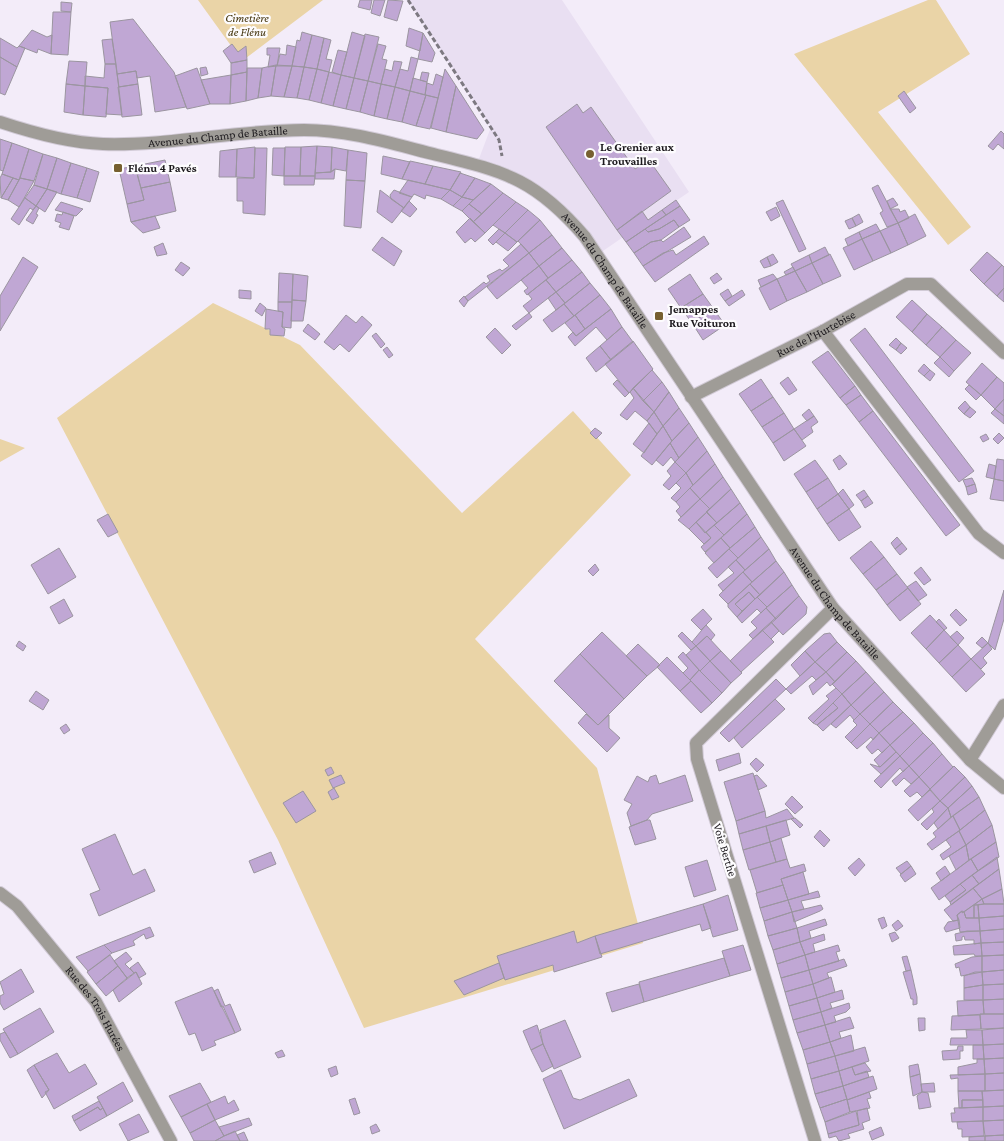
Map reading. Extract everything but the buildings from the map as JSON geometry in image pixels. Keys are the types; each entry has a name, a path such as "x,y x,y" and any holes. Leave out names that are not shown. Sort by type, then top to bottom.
{"street":[{"name":"Avenue du Champ de Bataille","path":"0,122 64,140 102,144 136,144 302,130 342,132 498,170 548,198 585,237 833,608 970,760 1004,788"},
{"name":"Rue de l'Hurtebise","path":"691,397 823,331 907,284 931,284 1004,353"},
{"path":"823,331 979,534 1004,553"},
{"name":"Voie Berthe","path":"815,1141 697,759 696,742 833,608"},
{"path":"970,760 1004,705"},
{"name":"Rue des Trois Hurées","path":"0,893 17,906 96,1002 171,1141"}],"path":[{"path":"408,0 499,140 503,156 498,170"}],"shaded area":[{"path":"408,0 562,0 689,192 597,255 564,212 477,164 491,127"}],"green space":[{"name":"Cimetière de Flénu","path":"198,0 323,0 242,61"},
{"path":"928,0 936,0 970,54 878,112 971,227 948,245 794,54"},
{"path":"213,303 300,345 462,513 573,411 631,475 475,639 597,768 643,943 364,1028 278,840 57,418"},
{"path":"0,439 25,448 0,462"}],"place":[{"name":"Le Grenier aux Trouvailles","path":"590,154"},
{"name":"Flénu 4 Pavés","path":"118,168"},
{"name":"Jemappes Rue Voituron","path":"659,316"}]}
